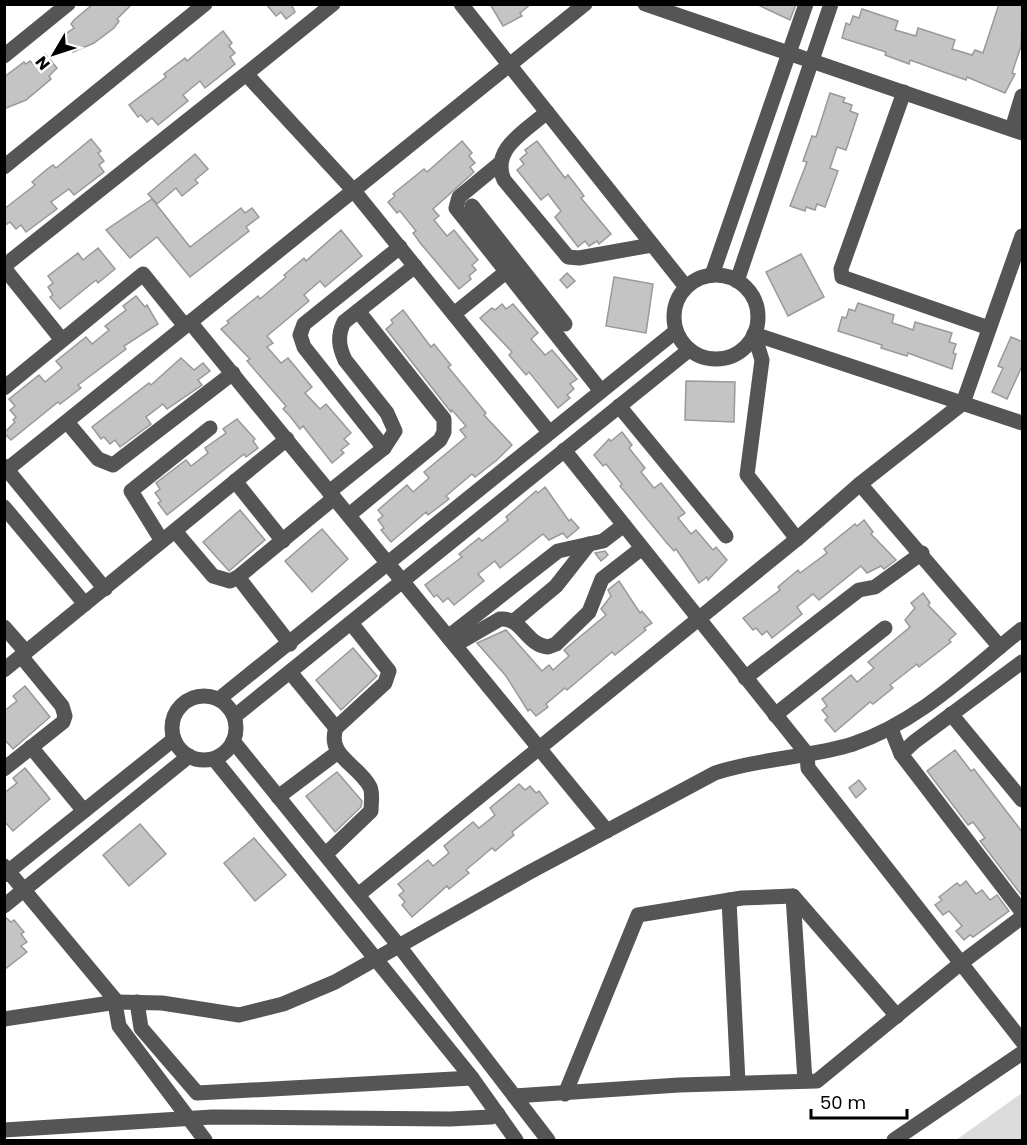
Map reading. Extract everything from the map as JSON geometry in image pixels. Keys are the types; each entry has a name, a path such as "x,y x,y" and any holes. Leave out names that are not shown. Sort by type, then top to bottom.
{"street":[{"path":"4,56 68,4"},
{"path":"4,167 206,4"},
{"path":"62,340 4,267 333,4"},
{"path":"461,4 686,287"},
{"path":"105,589 5,469 67,422 585,4"},
{"path":"645,4 1017,131 1023,96"},
{"path":"712,275 806,4"},
{"path":"737,281 831,4"},
{"path":"246,74 354,191 549,432"},
{"path":"904,92 842,269 842,277 989,328"},
{"path":"548,112 508,146 499,165 459,197 456,208 565,324"},
{"path":"499,165 504,180 568,257 579,258 652,245"},
{"path":"472,206 511,268 601,391"},
{"path":"358,895 699,620 860,484 963,403 1023,236"},
{"path":"384,448 304,348 300,335 304,324 400,247"},
{"path":"175,531 213,576 230,581 283,541 384,448 395,431 393,422 341,351 340,332 344,322 415,266"},
{"path":"454,314 511,268"},
{"path":"4,388 142,274 233,374 607,831"},
{"path":"754,334 742,349 725,358 712,359 690,350 676,331 675,307 686,287 695,280 712,275 727,276 737,281 753,298 757,310 754,334 762,360 747,475 797,539"},
{"path":"349,515 440,440 446,425 444,418 358,311"},
{"path":"219,699 676,331"},
{"path":"754,334 1023,423"},
{"path":"235,716 690,350"},
{"path":"67,422 98,459 113,465 233,374"},
{"path":"620,406 726,536"},
{"path":"162,541 131,491 210,428"},
{"path":"4,670 287,439"},
{"path":"564,450 807,754 807,768 1023,1041"},
{"path":"235,481 283,541"},
{"path":"860,484 922,553 1000,647"},
{"path":"4,507 85,604"},
{"path":"451,640 558,552 603,541 624,525"},
{"path":"514,621 556,586 589,544"},
{"path":"451,640 500,619 514,621 532,643 548,647 556,644 589,612 602,579 642,548"},
{"path":"745,678 859,590 875,587 922,553"},
{"path":"238,577 290,644"},
{"path":"326,854 371,811 370,787 338,752 333,736 336,728 385,682 388,671 351,623"},
{"path":"4,627 62,706 66,716 4,769"},
{"path":"775,715 885,628"},
{"path":"4,1019 116,1002 170,1004 227,1015 259,1012 309,994 715,773 741,765 855,743 891,729 930,703 1023,629"},
{"path":"901,754 951,714 1020,668"},
{"path":"290,672 336,728"},
{"path":"202,695 219,699 235,716 237,726 233,741 224,753 214,759 203,760 189,756 183,752 174,739 172,721 184,702 202,695"},
{"path":"951,714 1023,800"},
{"path":"891,729 901,754 1023,912"},
{"path":"174,739 6,871 25,890 116,1002 119,1026 205,1140"},
{"path":"233,741 399,946 548,1140"},
{"path":"31,747 84,811"},
{"path":"278,797 338,752"},
{"path":"4,906 189,756"},
{"path":"214,759 472,1078 516,1140"},
{"path":"794,896 897,1016"},
{"path":"565,1094 638,915 729,900 794,896"},
{"path":"794,896 805,1081"},
{"path":"729,900 738,1082"},
{"path":"514,1096 738,1082 817,1081 961,963 1023,917"},
{"path":"137,1002 141,1028 196,1093 472,1078"},
{"path":"894,1140 1023,1053"},
{"path":"4,1130 188,1119 450,1119 491,1117 498,1114"}],"shaded area":[{"path":"1022,1093 1022,1140 956,1140"}],"building":[{"path":"93,4 132,4 117,19 119,21 114,28 94,43 73,52 61,37 74,28 71,24 74,20"},
{"path":"266,4 291,4 295,12 286,19 281,12 276,16"},
{"path":"490,4 531,4 520,13 522,16 503,26"},
{"path":"756,4 796,4 790,20"},
{"path":"999,4 1023,4 1021,46 1012,73 1015,74 1005,93 967,77 966,80 910,60 909,64 885,55 886,52 842,38 846,23 850,25 853,16 859,18 862,9 898,21 895,30 916,36 918,28 955,40 952,49 972,55 975,50 983,53"},
{"path":"223,31 232,43 229,46 235,53 230,57 235,64 205,88 200,81 183,95 188,101 158,125 152,118 147,122 141,115 138,117 129,105 166,77 164,74 185,58 187,61"},
{"path":"45,54 57,68 49,76 51,79 26,100 4,109 4,77 24,62 26,64 30,61 33,64"},
{"path":"830,93 845,98 843,102 852,105 850,111 858,114 846,150 837,147 830,168 838,171 825,207 817,204 815,210 806,207 805,211 790,206 807,162 803,161 812,136 816,137"},
{"path":"91,139 101,151 98,153 104,161 99,165 104,172 74,195 69,189 51,202 57,209 26,232 21,225 16,229 10,222 4,226 4,209 35,185 32,182 46,170 53,165 56,168"},
{"path":"462,141 472,153 469,156 475,163 470,167 474,172 433,209 439,216 434,220 447,236 454,230 478,260 472,265 476,270 469,276 471,279 459,289 421,244 413,233 416,231 400,211 397,213 388,202 395,196 393,194 424,169 427,172"},
{"path":"537,141 565,178 568,175 584,196 581,198 611,234 599,244 597,241 589,246 585,241 578,247 555,217 561,211 548,194 541,200 517,170 524,164 520,159 527,153 525,150"},
{"path":"195,154 208,169 195,180 198,183 182,196 176,188 157,204 148,194"},
{"path":"152,199 190,247 241,208 245,213 252,208 259,217 246,227 249,231 190,277 157,237 130,258 106,230"},
{"path":"341,230 362,256 325,287 320,281 304,295 309,301 267,336 273,343 267,347 281,363 288,358 312,387 305,393 320,409 326,404 351,433 344,439 349,444 341,450 344,453 332,463 303,426 300,429 283,409 286,406 247,361 250,359 221,329 229,323 227,321 258,296 260,299 286,277 284,275 304,258 306,261"},
{"path":"98,248 115,269 98,283 96,280 60,309 50,297 53,295 48,287 53,283 48,276 78,253 83,260"},
{"path":"801,254 824,297 788,316 766,272"},
{"path":"567,273 575,281 567,288 560,280"},
{"path":"614,277 653,284 646,333 606,326"},
{"path":"136,296 145,307 147,305 158,324 124,346 126,349 78,385 81,388 60,404 58,402 11,440 4,433 15,422 13,420 16,417 10,410 15,406 9,399 39,375 45,382 62,368 56,361 86,337 92,344 109,330 105,326 126,310 123,306"},
{"path":"858,303 894,315 892,323 913,330 915,322 952,333 949,342 956,344 953,353 956,354 952,369 908,353 907,356 881,348 882,345 838,331 842,317 846,318 849,309 855,311"},
{"path":"502,304 506,309 513,304 538,333 531,339 545,355 552,350 577,379 570,384 574,389 567,395 570,398 558,408 529,372 526,375 509,355 512,352 480,318 492,308 495,310"},
{"path":"403,310 431,347 434,344 451,365 448,367 486,413 484,415 512,445 475,477 472,474 446,496 449,499 428,515 426,512 391,542 381,530 384,528 378,520 383,516 378,510 407,485 413,492 429,478 424,472 466,437 460,430 466,426 452,410 451,412 386,329 393,323 391,320"},
{"path":"1011,337 1023,342 1023,364 1007,399 992,392 1003,368 998,366"},
{"path":"181,358 194,370 203,363 210,371 198,380 202,385 167,409 163,404 146,417 151,424 120,447 115,440 110,444 104,437 101,439 92,427 149,383 151,385"},
{"path":"686,381 735,382 734,422 685,420"},
{"path":"237,419 255,439 253,441 258,448 246,457 244,454 167,515 158,503 161,501 155,493 160,489 156,483 186,460 191,466 208,453 205,448 226,433 223,429"},
{"path":"622,432 632,445 629,448 645,468 641,472 654,488 661,483 685,513 678,518 691,534 696,530 713,550 716,547 727,560 708,580 707,577 699,583 676,549 674,551 666,542 620,486 622,484 606,464 603,466 594,455 609,439 611,441"},
{"path":"545,487 569,521 571,519 579,528 567,538 563,533 549,540 543,534 500,568 495,561 478,574 484,581 454,605 448,598 443,602 437,595 434,597 425,585 462,557 459,554 479,538 482,541 508,520 506,517 536,491 538,493"},
{"path":"240,510 265,540 229,571 203,542"},
{"path":"864,520 873,532 871,534 896,560 884,569 881,566 867,573 861,566 819,600 813,594 797,607 802,614 772,638 767,631 762,635 756,628 753,630 743,618 780,590 778,587 798,570 800,573 827,553 824,549 855,524 857,526"},
{"path":"322,529 348,559 312,592 285,561"},
{"path":"605,551 608,555 601,561 595,553"},
{"path":"619,581 640,613 642,611 652,623 615,655 612,652 567,690 565,688 546,704 548,707 536,716 530,709 528,711 506,676 477,643 506,630 542,671 549,665 553,670 569,656 564,650 606,615 601,609 611,596 608,590"},
{"path":"923,593 930,603 928,605 956,634 949,640 951,642 919,667 917,664 890,685 893,688 873,704 870,702 835,732 825,720 828,717 822,710 827,706 822,699 851,675 857,682 874,668 868,662 910,627 905,620 915,608 911,603"},
{"path":"353,648 377,676 341,710 316,680"},
{"path":"25,686 50,717 13,749 4,739 4,711 17,701 13,696"},
{"path":"955,750 971,771 974,769 1023,833 1023,897 980,841 985,838 973,822 968,825 927,771"},
{"path":"25,768 50,799 13,831 4,821 4,793 17,783 13,778"},
{"path":"337,772 362,801 361,807 335,832 306,796"},
{"path":"859,780 866,789 856,798 849,788"},
{"path":"519,784 525,790 530,786 536,793 539,791 548,803 512,832 514,835 495,851 492,848 466,870 469,873 449,889 447,886 412,917 402,905 405,902 399,895 404,891 398,884 428,860 433,866 449,853 444,846 473,822 479,828 495,815 490,808"},
{"path":"140,824 166,854 129,886 103,855"},
{"path":"254,838 286,875 255,901 224,863"},
{"path":"966,881 976,894 982,890 990,900 997,895 1009,911 973,937 970,935 964,940 956,931 962,926 949,911 943,915 935,905 942,900 939,897 957,883 960,886"},
{"path":"4,916 11,922 14,920 24,932 21,934 27,942 21,946 27,952 4,970"}]}
